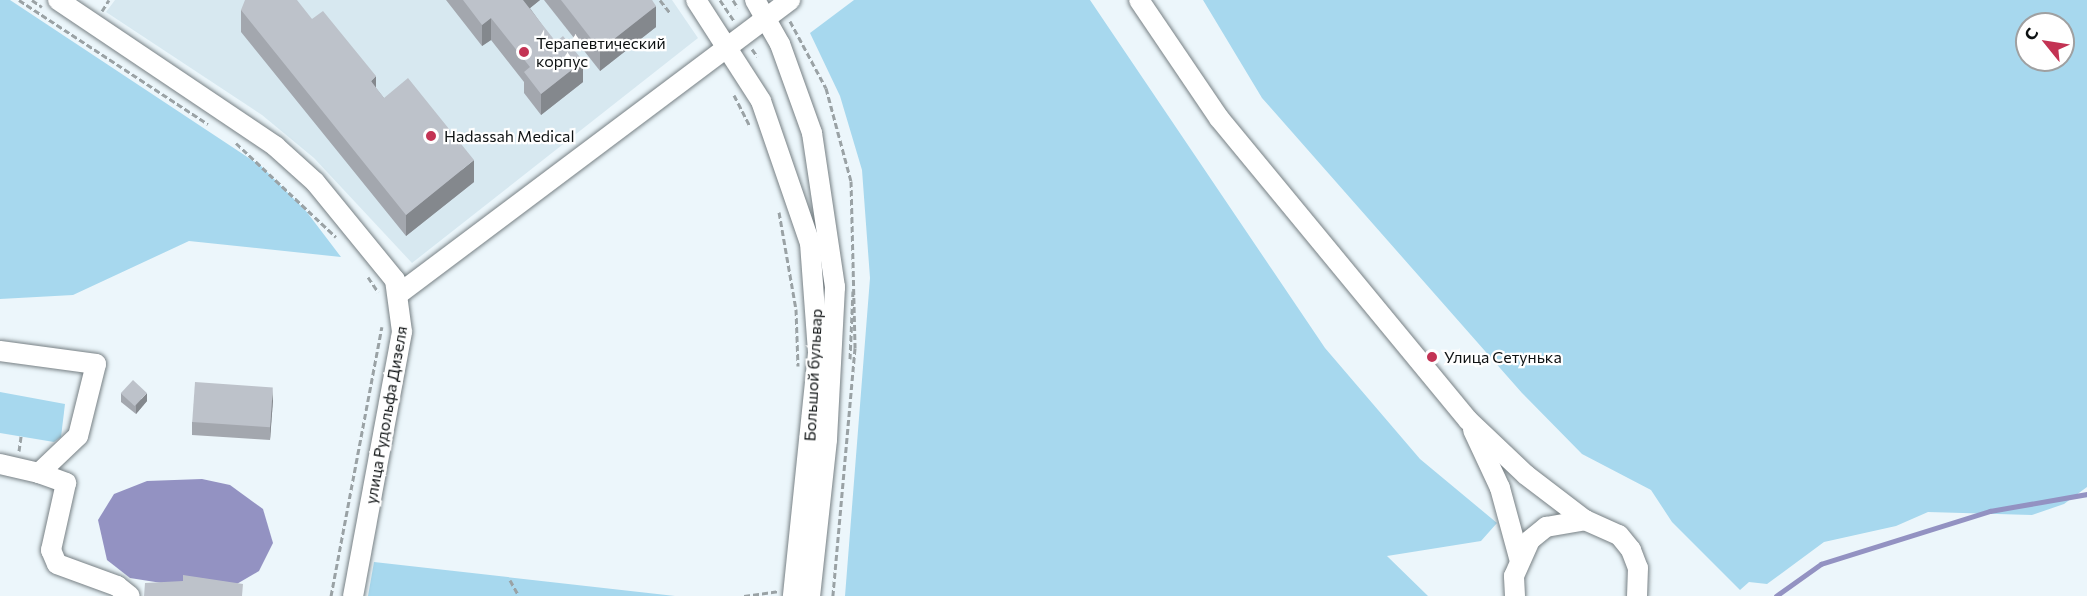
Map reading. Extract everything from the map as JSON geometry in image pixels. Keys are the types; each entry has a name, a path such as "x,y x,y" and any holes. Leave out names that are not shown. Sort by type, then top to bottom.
{"street":[{"name":"Большой бульвар","path":"696,0 729,47 761,101 797,194 817,297 811,441 786,593"},
{"path":"392,294 790,0"},
{"path":"1139,0 1273,187 1468,420 1526,475 1585,520 1619,535 1631,550 1638,568 1638,596"},
{"name":"Большой бульвар","path":"748,6 766,18 780,44 812,133 836,287 828,428 810,596"},
{"name":"улица Рудольфа Дизеля","path":"59,9 90,9 275,146 372,249 392,294 402,332 353,596"},
{"path":"0,351 96,364 78,436 39,473"},
{"path":"1468,420 1500,488 1519,558 1515,596"},
{"path":"0,464 39,473 66,483 51,550 57,564 117,586 130,596"},
{"path":"1519,558 1546,527 1585,520"}],"path":[{"path":"19,0 217,130"},
{"path":"90,9 109,0"},
{"path":"660,0 670,13"},
{"path":"720,0 732,17"},
{"path":"733,0 748,6"},
{"path":"59,9 220,125"},
{"path":"740,65 798,34"},
{"path":"729,83 754,134"},
{"path":"226,136 264,165 340,238 313,204"},
{"path":"239,137 305,197"},
{"path":"777,206 796,309 798,379"},
{"path":"381,302 367,272 392,294"},
{"path":"331,596 383,323"},
{"path":"338,596 388,323"},
{"path":"780,579 786,593"},
{"path":"510,580 519,596"},
{"path":"744,596 786,593"},
{"path":"779,596 786,593"}],"shaded area":[{"path":"0,0 10,0 261,166 306,211 341,257 189,241 73,295 0,299"},
{"name":"Hadassah Medical","path":"115,0 672,0 698,38 412,263 314,158 262,115 106,12"},
{"path":"854,0 1090,0 1325,348 1420,459 1497,523 1481,541 1387,556 1428,596 845,596 870,278 862,170 840,96 810,33"},
{"path":"1203,0 2087,0 2087,487 2064,504 2032,515 1928,512 1896,526 1824,542 1767,584 1749,582 1740,590 1672,522 1651,490 1582,454 1522,393 1262,98"},
{"path":"0,392 65,404 61,437 54,442 0,433"},
{"path":"202,479 230,485 263,509 273,543 259,571 235,585 187,587 130,578 107,560 98,520 114,494 147,481"},
{"path":"374,562 675,596 368,596"}],"building":[{"path":"245,0 297,0 312,19 323,11 376,76 371,81 384,98 408,78 474,160 406,215 241,10"},
{"path":"463,0 523,0 556,42 563,36 583,61 541,94 524,72 530,67 491,18 482,25"},
{"path":"561,0 652,0 656,6 600,50"},
{"path":"133,380 147,393 135,406 121,393"},
{"path":"195,382 273,387 270,427 192,422"},
{"path":"183,575 243,584 242,596 144,596 145,583 183,581"}],"waterway":[{"path":"1776,596 1821,564 1990,511 2087,494"}],"place":[{"name":"Терапевтический корпус","path":"524,52"},
{"name":"Hadassah Medical","path":"431,136"},
{"name":"Улица Сетунька","path":"1432,357"}]}
